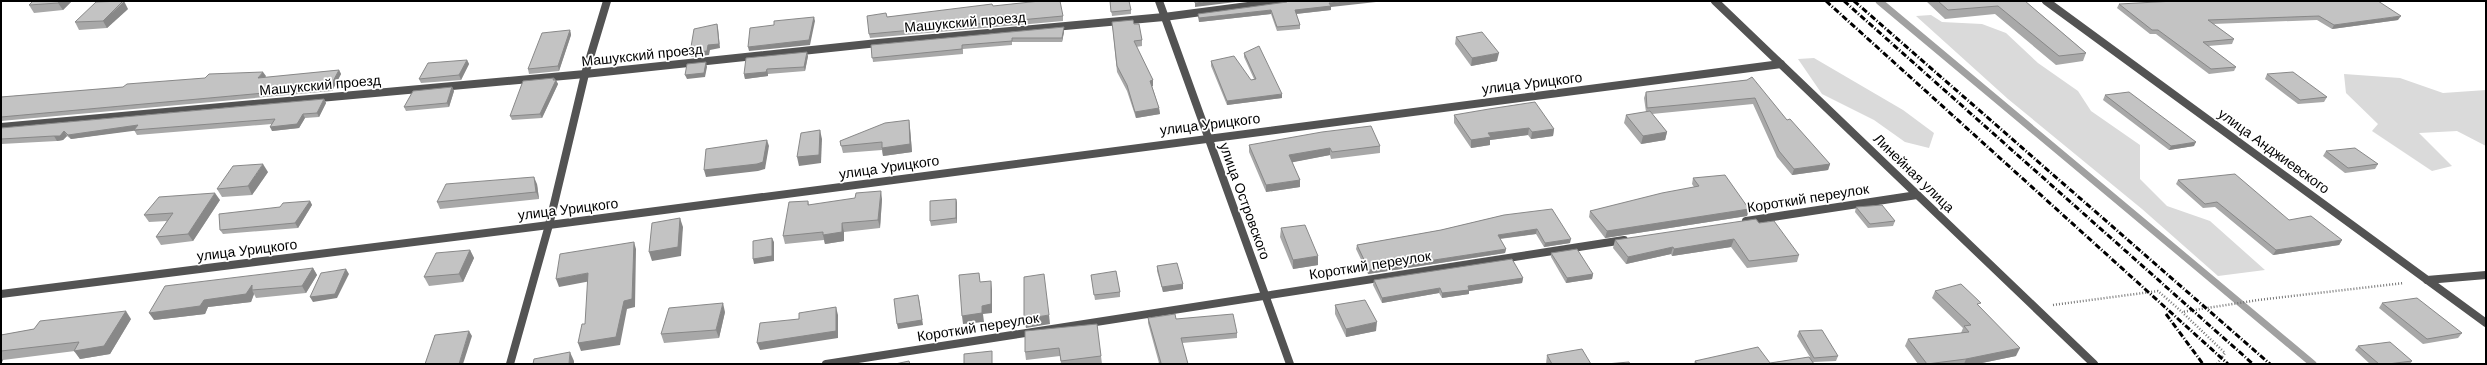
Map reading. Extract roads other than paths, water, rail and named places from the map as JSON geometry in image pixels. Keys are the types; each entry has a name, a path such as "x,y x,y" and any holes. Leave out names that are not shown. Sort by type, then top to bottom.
{"street":[{"path":"510,364 549,225 585,74 608,1"},
{"name":"улица Островского","path":"1159,1 1290,364"},
{"name":"Машукский проезд","path":"1,127 585,74 878,43 1164,17 1286,1"},
{"name":"Линейная улица","path":"1715,1 2094,364"},
{"name":"улица Анджиевского","path":"2046,1 2486,323"},
{"name":"улица Урицкого","path":"1,294 549,225 1781,64"},
{"name":"Короткий переулок","path":"1737,222 1917,195"},
{"name":"Короткий переулок","path":"826,364 1266,294 1635,238"},
{"path":"2427,280 2486,275"}],"waterway":[{"path":"1879,1 2313,364"}],"railway":[{"path":"1826,1 2228,364"},
{"path":"1844,1 2253,364"},
{"path":"1854,1 2270,364"},
{"path":"2166,314 2203,364"}]}
